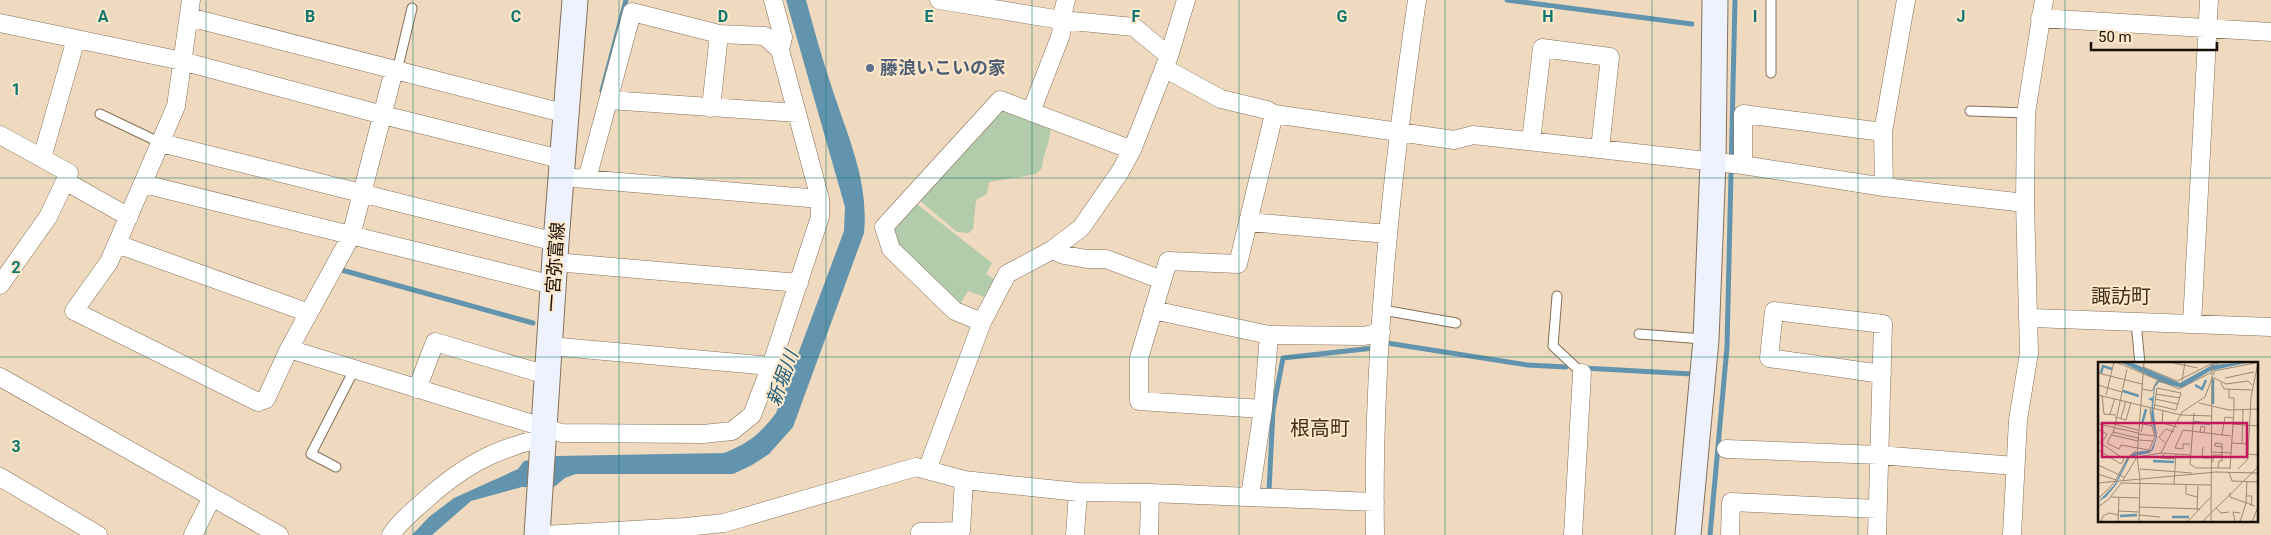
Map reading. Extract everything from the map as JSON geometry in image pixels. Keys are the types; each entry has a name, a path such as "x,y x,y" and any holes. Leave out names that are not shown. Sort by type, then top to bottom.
{"street":[{"name":"一宮弥富線","path":"538,535 539,491 549,346 576,0"},
{"path":"391,535 440,486 470,464 519,444 562,433 703,434 732,431 752,415 771,366 820,217 820,199 780,50 783,37 773,0"},
{"path":"939,0 1062,20 1134,26 1166,62 1221,99 1267,110 1274,114 1454,140 1473,135 1716,162 1884,187 2025,204"},
{"path":"1031,112 1060,37 1066,0"},
{"path":"927,470 982,322 1007,274 1052,250 1081,228 1120,172 1132,150 1166,62 1186,0"},
{"path":"1375,535 1381,332 1388,234 1398,132 1417,0"},
{"path":"1688,535 1706,340 1716,162 1715,0"},
{"path":"1884,187 1883,132 1906,0"},
{"path":"2012,535 2018,420 2029,353 2025,204 2026,113 2044,0"},
{"path":"2192,324 2209,0"},
{"path":"396,70 350,236 289,349 266,398 258,402 74,312 109,262 176,106 190,8 396,70 567,114"},
{"path":"587,180 632,12 719,34 765,36 780,50"},
{"path":"2040,18 2271,32"},
{"path":"0,23 182,61 383,115 563,169 587,180 820,199"},
{"path":"711,108 719,34"},
{"path":"42,158 76,38"},
{"path":"1531,142 1542,48 1610,58 1600,149"},
{"path":"609,100 797,113"},
{"path":"982,322 955,311 892,249 884,227 1000,100 1132,150"},
{"path":"1263,409 1139,401 1139,358 1168,261 1238,264 1274,114"},
{"path":"1740,165 1743,114 1883,132"},
{"path":"0,135 69,173 48,217 0,285"},
{"path":"161,143 362,194 555,263"},
{"path":"65,181 129,217"},
{"path":"144,184 350,236 555,263 799,283"},
{"path":"1248,222 1388,234"},
{"path":"117,244 309,313"},
{"path":"1052,250 1064,255 1087,259 1106,259 1162,280"},
{"path":"1153,310 1269,335 1364,336 1381,332"},
{"path":"1877,535 1877,509 1882,374 1883,324 1774,311 1769,358 1882,374"},
{"path":"2029,318 2271,327"},
{"path":"1250,496 1263,409 1269,335"},
{"path":"417,389 435,342 547,375"},
{"path":"549,346 771,366"},
{"path":"289,349 417,389 543,438"},
{"path":"1573,535 1582,373"},
{"path":"0,377 279,535"},
{"path":"1726,449 1879,455 2015,466"},
{"path":"543,535 724,523 916,468 964,480 1078,492 1250,496 1375,502"},
{"path":"0,477 98,535"},
{"path":"920,535 920,532 961,531 964,480"},
{"path":"1075,535 1078,492"},
{"path":"1149,535 1150,493"},
{"path":"192,535 212,497"},
{"path":"1730,535 1731,502 1877,509"}],"lane":[{"path":"1771,0 1771,73"},
{"path":"396,70 412,8"},
{"path":"1970,111 2026,113"},
{"path":"100,114 161,143"},
{"path":"1557,296 1553,346 1582,373"},
{"path":"1383,310 1456,323"},
{"path":"2136,322 2140,362"},
{"path":"1639,334 1706,340"},
{"path":"336,467 311,454 354,370"}],"green space":[{"path":"1007,110 1050,127 1042,168 1036,174 989,182 987,194 976,200 973,229 969,233 957,232 918,199 997,112"},
{"path":"913,201 992,263 986,274 995,280 984,297 968,291 957,309 895,250 891,232"}],"water":[{"path":"786,0 806,0 825,66 856,159 865,214 864,233 793,427 769,454 733,474 576,474 565,478 554,487 522,487 471,501 432,535 412,535 429,517 454,498 518,469 524,461 557,456 724,453 753,437 765,427 776,413 844,231 845,207"}],"waterway":[{"path":"602,91 626,0"},
{"path":"1507,0 1692,24"},
{"path":"1710,535 1727,347 1735,0"},
{"path":"338,269 533,323"},
{"path":"1387,343 1527,365 1566,367"},
{"path":"1269,491 1273,410 1283,358 1374,348"},
{"path":"1583,368 1692,374"}],"place":[{"name":"藤浪いこいの家","path":"870,68"}],"district":[{"name":"諏訪町","path":"2121,296"},
{"name":"根高町","path":"1320,428"}],"water label":[{"name":"新堀川","path":"782,378"}]}
